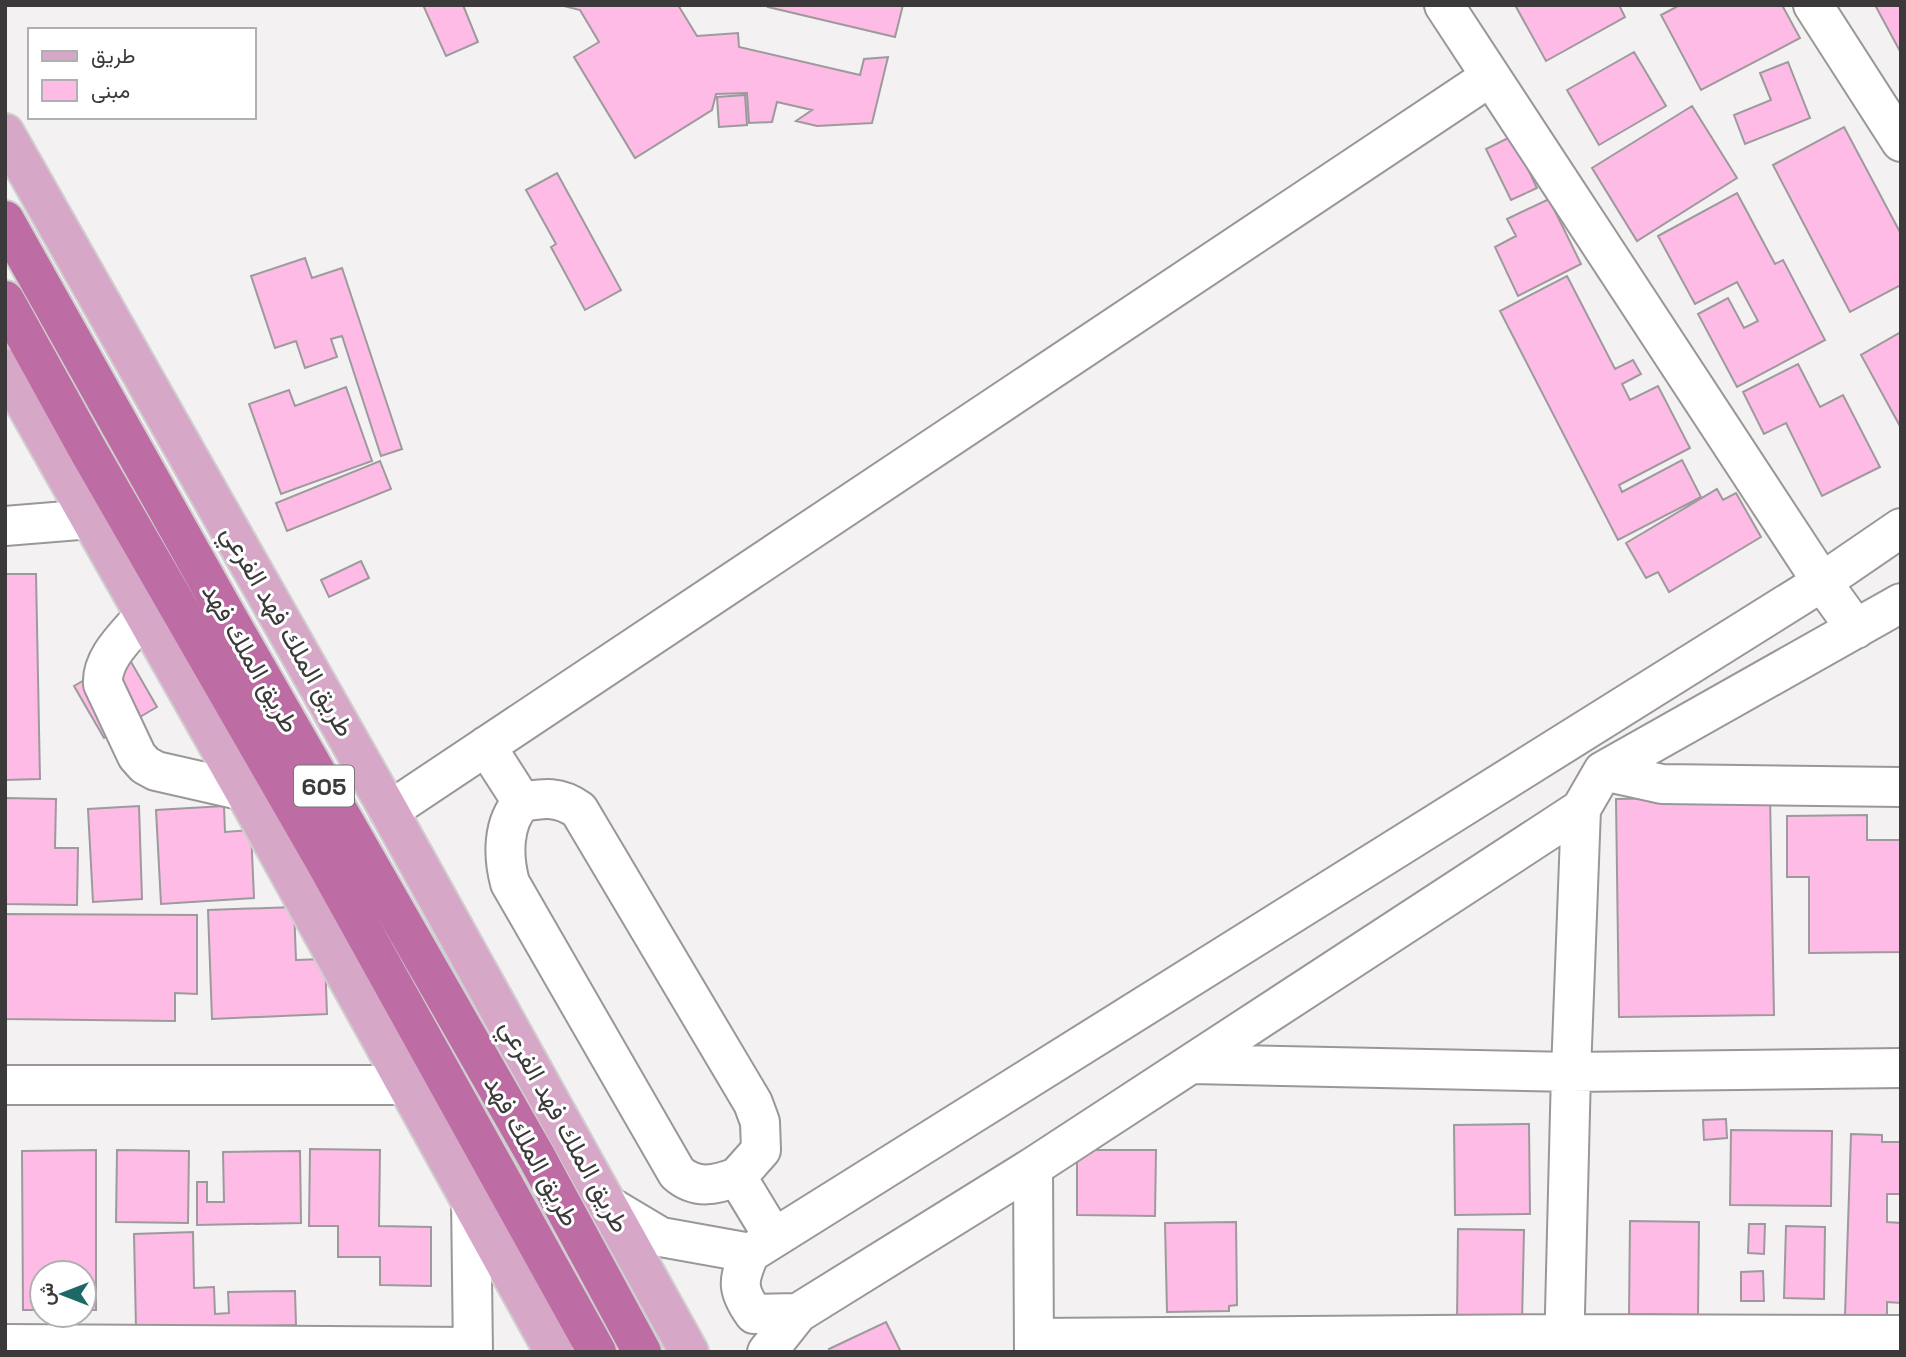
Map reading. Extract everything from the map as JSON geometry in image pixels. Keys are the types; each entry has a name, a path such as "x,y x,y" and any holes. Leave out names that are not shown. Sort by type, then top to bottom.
{"highway":[{"name":"طريق الملك فهد","path":"5,220 227,616 537,1158 642,1352"},
{"name":"طريق الملك فهد","path":"5,300 325,862 597,1352"}],"main road":[{"name":"طريق الملك فهد الفرعي","path":"5,133 390,811 689,1352"},
{"path":"5,368 244,791 554,1352"}],"street":[{"path":"1444,5 1822,582 1856,629"},
{"path":"1813,5 1901,142"},
{"path":"390,811 1490,77"},
{"path":"5,526 92,519"},
{"path":"798,1313 754,1314 743,1298 739,1277 762,1245 1822,582 1901,528"},
{"path":"767,1352 798,1313 1033,1167 1581,809 1603,771 1901,603"},
{"path":"145,614 106,662 102,674 103,684 137,756 145,765 156,771 244,791"},
{"path":"486,746 522,802"},
{"path":"1603,771 1662,784 1901,787"},
{"path":"549,797 566,801 579,810 753,1102 760,1122 761,1150 737,1177 719,1183 698,1185 677,1173 510,883 505,862 512,813 522,802 549,797"},
{"path":"1564,1343 1581,809"},
{"path":"1192,1064 1571,1072 1901,1068"},
{"path":"5,1086 405,1085"},
{"path":"1033,1167 1034,1345 1564,1343 1901,1335"},
{"path":"737,1177 762,1245"},
{"path":"5,1344 473,1349 471,1199"},
{"path":"609,1206 661,1237 762,1245"}],"building":[{"path":"423,5 463,5 478,42 446,56"},
{"path":"560,5 678,5 697,36 738,33 739,47 860,75 864,59 888,57 872,123 817,126 796,121 812,110 777,102 772,122 749,123 747,93 716,94 712,110 635,158 574,57 599,42 580,10"},
{"path":"903,5 895,37 768,7"},
{"path":"1515,5 1619,5 1625,17 1546,61"},
{"path":"1680,5 1782,5 1800,38 1701,90 1661,15"},
{"path":"1875,5 1901,5 1901,53"},
{"path":"1634,52 1666,106 1599,145 1567,90"},
{"path":"1788,62 1810,118 1745,144 1734,115 1771,100 1760,73"},
{"path":"745,95 747,125 719,127 717,97"},
{"path":"1692,106 1737,178 1637,241 1592,168"},
{"path":"1844,127 1901,234 1901,285 1850,312 1773,165"},
{"path":"1512,136 1537,188 1511,200 1486,149"},
{"path":"557,173 621,290 585,310 551,247 556,244 526,190"},
{"path":"1737,193 1775,264 1783,260 1825,340 1737,387 1698,314 1728,298 1744,328 1758,321 1737,282 1695,304 1658,236"},
{"path":"1549,199 1581,264 1518,296 1495,247 1516,236 1507,219"},
{"path":"305,258 312,278 342,268 402,449 381,456 342,336 331,339 337,357 305,368 296,341 275,348 251,276"},
{"path":"1567,276 1615,369 1633,360 1641,374 1622,384 1630,400 1658,386 1690,448 1619,485 1622,492 1682,460 1701,497 1618,540 1500,311"},
{"path":"1901,332 1901,428 1861,355"},
{"path":"1798,364 1820,407 1843,395 1880,467 1822,496 1786,423 1764,434 1743,392"},
{"path":"346,387 372,461 281,494 249,404 289,390 295,406"},
{"path":"380,461 391,489 287,531 276,503"},
{"path":"1717,489 1723,500 1736,493 1761,537 1669,592 1658,572 1646,578 1626,543"},
{"path":"361,561 369,578 329,597 321,580"},
{"path":"5,574 36,574 40,779 5,780"},
{"path":"127,655 157,707 104,738 74,686"},
{"path":"1770,796 1774,1015 1619,1017 1616,799"},
{"path":"5,798 56,799 55,848 78,848 77,905 5,904"},
{"path":"139,806 142,899 93,902 88,809"},
{"path":"224,806 225,832 251,830 254,898 161,904 156,810"},
{"path":"1867,815 1867,840 1901,840 1901,952 1809,953 1809,877 1787,877 1787,816"},
{"path":"294,907 296,960 325,959 327,1014 212,1019 208,910"},
{"path":"5,914 197,915 197,994 175,993 175,1021 5,1019"},
{"path":"1726,1119 1727,1138 1704,1140 1703,1120"},
{"path":"1529,1124 1530,1214 1455,1215 1454,1125"},
{"path":"1731,1130 1832,1131 1831,1206 1730,1205"},
{"path":"1851,1134 1882,1135 1882,1142 1901,1142 1901,1194 1887,1194 1887,1222 1901,1223 1901,1303 1887,1302 1887,1318 1845,1316"},
{"path":"310,1149 380,1150 379,1226 431,1227 431,1286 380,1285 380,1257 338,1257 338,1226 309,1226"},
{"path":"96,1150 96,1259 28,1259 28,1310 23,1310 22,1151"},
{"path":"117,1150 189,1151 188,1223 116,1222"},
{"path":"1077,1150 1156,1150 1155,1216 1077,1215"},
{"path":"300,1151 301,1223 197,1225 197,1182 207,1182 207,1202 224,1202 223,1152"},
{"path":"1630,1221 1699,1222 1698,1315 1629,1314"},
{"path":"1236,1222 1237,1305 1229,1306 1229,1311 1167,1312 1165,1223"},
{"path":"1749,1224 1765,1224 1764,1254 1748,1253"},
{"path":"1786,1226 1825,1227 1824,1299 1784,1298"},
{"path":"1458,1229 1524,1230 1522,1323 1457,1322"},
{"path":"193,1232 194,1288 214,1287 215,1314 229,1313 228,1292 295,1291 296,1325 136,1329 134,1234"},
{"path":"1763,1271 1764,1301 1741,1301 1741,1272"},
{"path":"886,1322 901,1352 831,1352 829,1349"}]}
